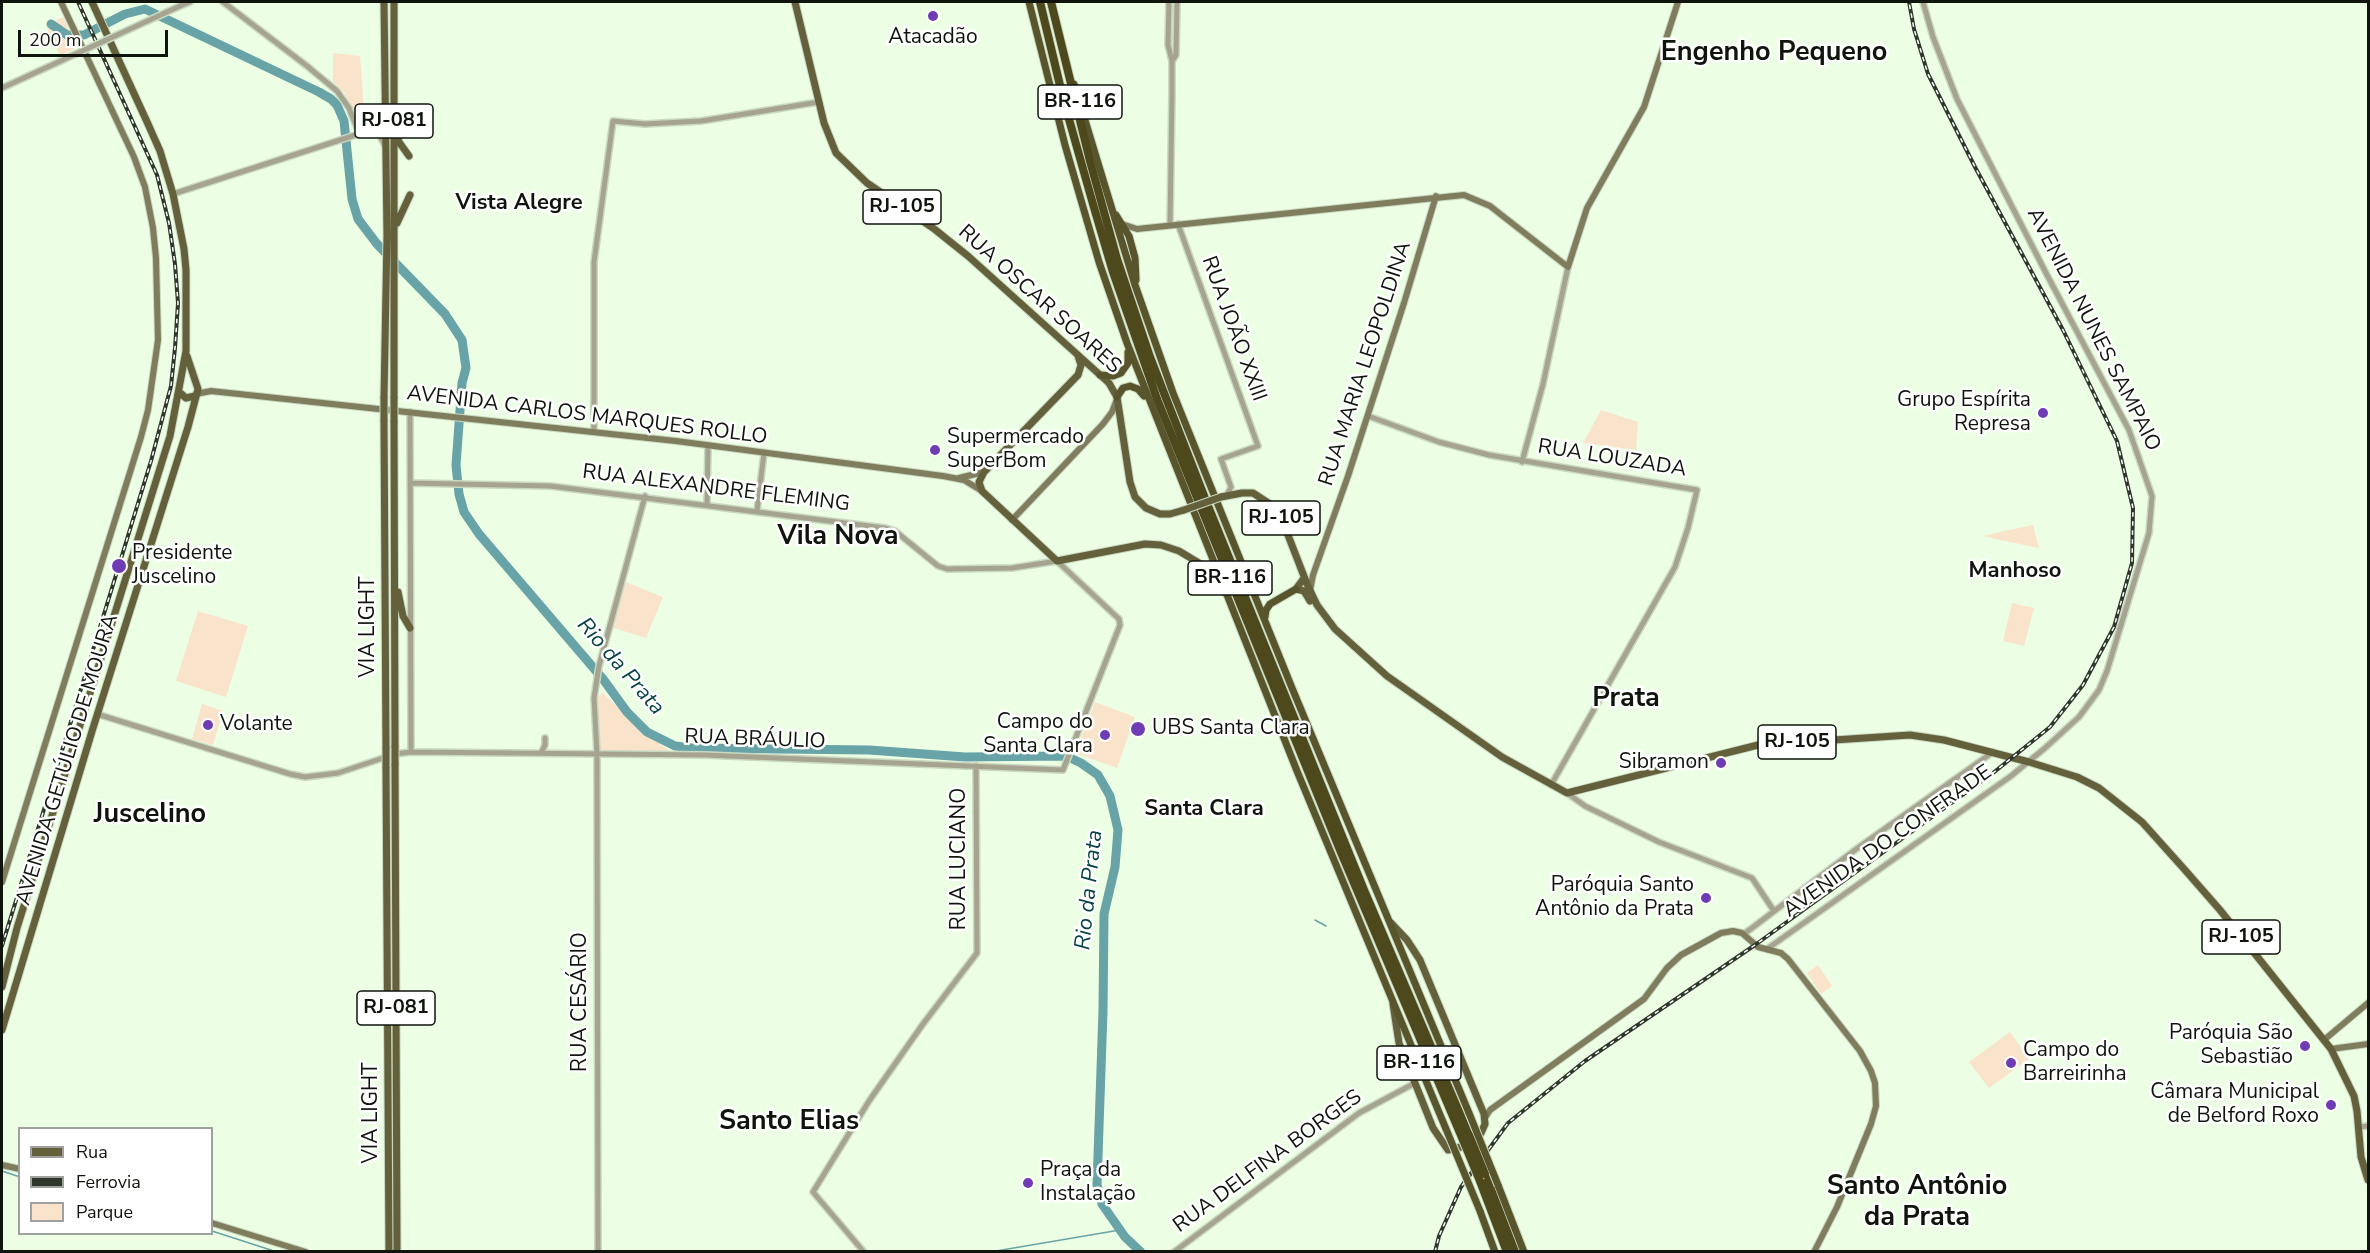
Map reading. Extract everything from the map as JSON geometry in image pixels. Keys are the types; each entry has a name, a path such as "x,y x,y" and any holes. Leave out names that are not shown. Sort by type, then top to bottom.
{"highway":[{"name":"BR-116","path":"1029,2 1065,145 1099,262 1151,408 1302,782 1480,1211 1493,1251"},
{"name":"BR-116","path":"1040,2 1063,98 1096,215 1113,272 1157,399 1340,850 1466,1138"},
{"name":"BR-116","path":"1051,2 1112,240 1150,357 1364,891 1515,1251"},
{"name":"BR-116","path":"1063,50 1135,285 1181,415 1524,1251"},
{"path":"1112,208 1129,236 1135,258 1135,285"},
{"path":"1100,375 1113,376 1121,373 1128,363 1127,343"},
{"path":"1117,397 1123,388 1134,386 1142,393 1151,408"},
{"path":"1265,619 1266,610 1270,604 1296,589"},
{"name":"BR-116","path":"1483,1178 1508,1251"}],"main road":[{"path":"2,882 148,410 158,340 156,258 152,222 143,181 61,2"},
{"path":"92,2 160,151 173,194 186,270 186,351 179,392 187,398 196,395 196,383 186,351"},
{"name":"VIA LIGHT","path":"384,2 387,237 384,420 389,1251"},
{"name":"VIA LIGHT","path":"393,2 398,1251"},
{"name":"RUA OSCAR SOARES","path":"795,2 828,137 847,165 867,183 960,250 1113,388 1117,397 1130,482 1135,497 1146,508 1160,514 1170,514 1224,496 1253,493 1276,508 1310,591 1335,629"},
{"path":"1129,236 1137,229 1436,196 1464,195 1485,203 1568,267 1587,208 1644,107 1678,2"},
{"path":"394,120 399,142 409,156"},
{"path":"395,236 399,215 410,195"},
{"name":"RUA MARIA LEOPOLDINA","path":"1310,591 1313,575 1368,417 1436,196"},
{"path":"1122,224 1137,229"},
{"path":"1057,561 982,491 979,482 984,472 1078,375 1081,365 1077,355"},
{"path":"1078,375 1090,372 1100,375"},
{"path":"181,383 188,379 196,383"},
{"name":"AVENIDA CARLOS MARQUES ROLLO","path":"196,383 211,391"},
{"name":"AVENIDA CARLOS MARQUES ROLLO","path":"196,395 211,391 469,417 959,478 984,472"},
{"name":"AVENIDA GETÚLIO DE MOURA","path":"2,987 17,928 170,436 179,392"},
{"name":"AVENIDA GETÚLIO DE MOURA","path":"2,1030 97,714 182,447 196,395"},
{"path":"1012,520 1103,424 1112,412 1117,397"},
{"name":"AVENIDA CARLOS MARQUES ROLLO","path":"959,478 982,491"},
{"name":"RUA ALEXANDRE FLEMING","path":"1057,561 1145,544 1161,545 1184,554 1203,566 1217,581 1231,602"},
{"path":"1296,589 1304,578 1313,575"},
{"path":"395,577 403,616 410,628"},
{"name":"RUA OSCAR SOARES","path":"1296,589 1305,593 1319,615 1387,675 1502,757 1551,785"},
{"name":"RJ-105","path":"1551,785 1567,793 1758,745 1910,735 1944,740 2029,762 2084,780 2099,788 2131,812 2220,910 2331,1049 2352,1089 2359,1127 2361,1157 2368,1180"},
{"path":"34,876 28,907 30,915 35,913 42,898"},
{"path":"1389,921 1407,940 1420,960 1485,1118 1484,1128 1478,1136 1457,1149 1448,1150 1433,1128 1398,1038 1391,996"},
{"path":"17,928 25,924 29,929 24,949 26,953"},
{"path":"1485,1118 1490,1110 1644,999 1681,955 1721,933 1735,931 1744,934 1757,946 1781,953 1788,959 1860,1051 1875,1083 1876,1106 1871,1124 1837,1207 1814,1251"},
{"path":"2324,1040 2368,1003"},
{"path":"2331,1049 2368,1044"},
{"path":"1482,1108 1490,1110"},
{"path":"2,1165 18,1169"},
{"path":"213,1224 306,1251"}],"street":[{"path":"2,88 190,2"},
{"path":"223,2 331,86 349,108 357,134"},
{"path":"1169,2 1168,45 1172,61 1170,225"},
{"path":"1172,61 1176,55 1177,2"},
{"name":"AVENIDA NUNES SAMPAIO","path":"1923,2 1933,37 1957,99 2122,415 2146,473 2152,496 2149,533 2113,655 2099,690 2072,724 2029,762"},
{"path":"594,432 594,262 613,121 645,124 701,121 819,102"},
{"path":"173,194 371,130 379,123 385,105"},
{"path":"371,130 381,137 386,148"},
{"name":"RUA JOÃO XXIII","path":"1178,224 1258,446 1221,459 1231,487 1224,496"},
{"path":"1522,462 1543,384 1568,267"},
{"path":"410,412 411,752"},
{"name":"RUA LOUZADA","path":"1368,417 1439,442 1522,462 1696,490 1688,528 1675,567 1551,785"},
{"path":"706,504 708,445"},
{"path":"757,511 764,453"},
{"name":"RUA ALEXANDRE FLEMING","path":"410,483 537,484 890,529 935,564 945,569 1012,568 1057,561"},
{"name":"RUA CESÁRIO","path":"598,1251 597,753 594,698 599,666 645,496"},
{"name":"RUA BRÁULIO","path":"97,714 305,777 338,773 395,754 411,752 597,753 831,759 1063,770 1116,638 1120,621 1057,561"},
{"path":"541,753 545,745 545,738"},
{"path":"1744,934 1859,847 1993,753"},
{"name":"AVENIDA DO CONFRADE","path":"1767,950 2029,762"},
{"name":"RUA LUCIANO","path":"864,1251 813,1192 869,1101 977,953 976,766"},
{"path":"1567,793 1585,806 1650,838 1752,878 1774,911"},
{"name":"RUA DELFINA BORGES","path":"1174,1251 1359,1113 1415,1083"},
{"path":"2359,1127 2368,1126"}],"green space":[{"path":"63,17 77,47 60,56 46,25"},
{"path":"333,53 360,56 365,123 359,121 344,92 333,82"},
{"path":"1601,410 1638,422 1636,450 1583,443"},
{"path":"2033,525 2039,548 1982,536"},
{"path":"623,581 663,597 646,638 611,627"},
{"path":"2012,603 2034,608 2024,646 2003,641"},
{"path":"198,611 248,626 226,697 176,681"},
{"path":"603,693 647,735 673,753 599,750 596,698"},
{"name":"Campo do Santa Clara","path":"1095,702 1135,717 1117,768 1075,753"},
{"name":"Volante","path":"202,704 223,711 213,745 192,739"},
{"path":"1818,965 1832,986 1821,994 1807,973"},
{"path":"2010,1032 2029,1059 1989,1088 1969,1062"}],"waterway":[{"name":"Rio da Prata","path":"51,24 67,35 84,35 125,14 145,9 319,92 337,105 344,121 352,199 358,219 377,244 445,314 462,340 466,368 462,383 456,465 459,494 464,512 479,534 603,679 627,712 647,732 675,746 692,748 869,750 965,757 1066,756 1098,775 1110,796 1118,830 1115,867 1104,914 1097,1185 1102,1204 1125,1237 1141,1252"},
{"path":"1315,920 1326,926"},
{"path":"2,1171 18,1176"},
{"path":"990,1252 1120,1230"},
{"path":"213,1231 277,1252"}],"railway":[{"path":"2,946 151,461 171,386 175,348 178,303 175,264 169,223 157,175 78,2"},
{"path":"1435,1252 1439,1236 1461,1187 1508,1123 1585,1061 1755,945 1993,773 2050,727 2083,685 2114,627 2132,563 2133,508 2117,441 2063,330 1975,167 1928,74 1914,29 1909,2"}],"place":[{"name":"Atacadão","path":"933,16"},
{"name":"Grupo Espírita Represa","path":"2043,413"},
{"name":"Supermercado SuperBom","path":"935,450"},
{"name":"Presidente Juscelino","path":"119,566"},
{"name":"Volante","path":"208,725"},
{"name":"UBS Santa Clara","path":"1138,729"},
{"name":"Campo do Santa Clara","path":"1105,735"},
{"name":"Sibramon","path":"1721,763"},
{"name":"Paróquia Santo Antônio da Prata","path":"1706,898"},
{"name":"Paróquia São Sebastião","path":"2305,1046"},
{"name":"Campo do Barreirinha","path":"2011,1063"},
{"name":"Câmara Municipal de Belford Roxo","path":"2331,1105"},
{"name":"Praça da Instalação","path":"1028,1183"}],"district":[{"name":"Engenho Pequeno","path":"1774,53"},
{"name":"Vista Alegre","path":"519,204"},
{"name":"Vila Nova","path":"838,537"},
{"name":"Manhoso","path":"2015,572"},
{"name":"Prata","path":"1626,699"},
{"name":"Santa Clara","path":"1204,810"},
{"name":"Juscelino","path":"150,815"},
{"name":"Santo Elias","path":"789,1122"},
{"name":"Santo Antônio da Prata","path":"1917,1202"}]}
